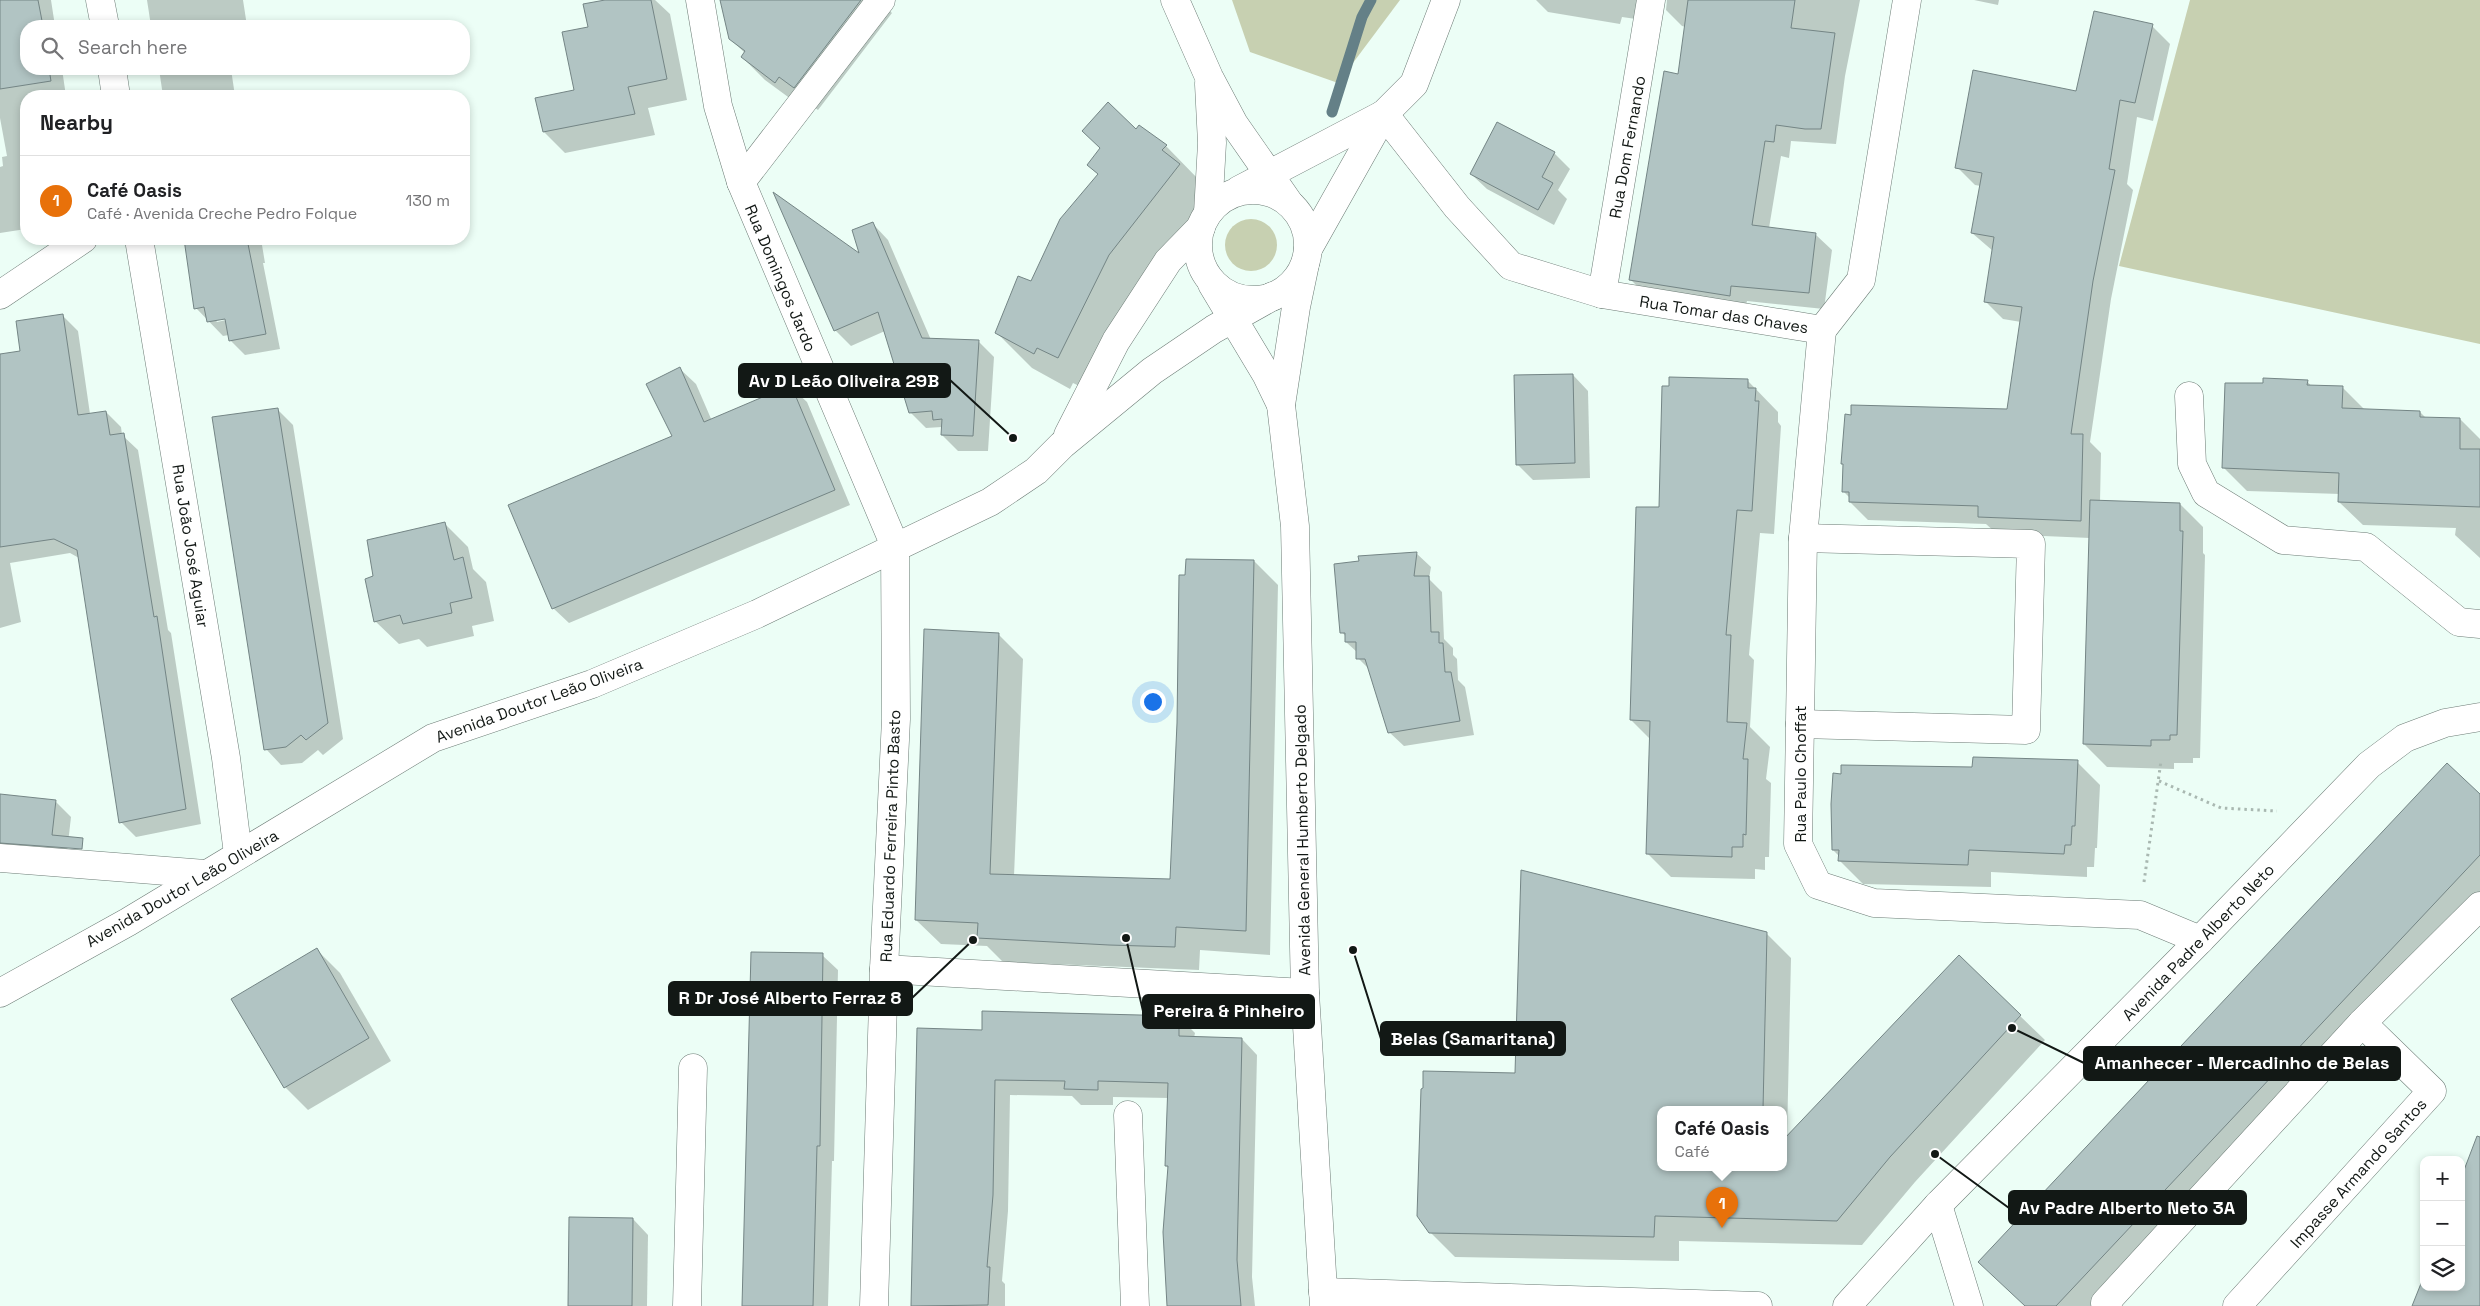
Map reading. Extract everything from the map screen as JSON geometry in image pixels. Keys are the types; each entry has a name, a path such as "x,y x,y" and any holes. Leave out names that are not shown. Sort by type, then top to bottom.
{"street":[{"path":"100,0 104,20"},
{"name":"Rua Domingos Jardo","path":"700,0 718,106 740,182 895,546"},
{"path":"740,182 881,0"},
{"path":"1175,0 1209,77 1234,124 1300,216 1307,232 1306,256"},
{"path":"1209,77 1212,144 1204,220 1198,242 1199,257 1205,272 1214,284 1227,293 1242,299 1258,299 1273,296 1292,283 1384,114 1414,84 1446,0"},
{"name":"Rua Dom Fernando","path":"1602,294 1651,0"},
{"name":"Rua Tomar das Chaves","path":"1384,114 1457,206 1511,266 1602,294 1822,330 1861,280 1907,0"},
{"path":"113,75 115,90"},
{"path":"1204,220 1218,202 1231,194 1384,114"},
{"path":"1231,194 1243,190 1268,191 1289,203"},
{"name":"Avenida Doutor Leão Oliveira","path":"1062,445 1116,341 1168,260 1204,220"},
{"path":"0,295 75,245"},
{"name":"Rua João José Aguiar","path":"140,245 226,758 238,854"},
{"name":"Avenida General Humberto Delgado","path":"1306,256 1281,405 1294,526 1305,993 1324,1299"},
{"name":"Avenida General Humberto Delgado","path":"1205,272 1266,374 1281,405"},
{"name":"Avenida Doutor Leão Oliveira","path":"0,992 128,922 433,738 592,684 757,614 895,546 990,502 1036,471 1062,445 1152,371 1233,318 1273,296"},
{"name":"Rua Paulo Choffat","path":"1822,330 1803,538 1798,844 1818,885 1874,903 2140,915 2200,940"},
{"path":"2189,396 2192,464 2206,493 2283,540 2366,547 2460,622 2480,624"},
{"path":"1800,724 2026,730 2031,544 1803,538"},
{"name":"Rua Eduardo Ferreira Pinto Basto","path":"874,1306 884,969 896,719 895,546"},
{"name":"Avenida Padre Alberto Neto","path":"1847,1306 1938,1205 2370,765 2405,738 2445,724 2480,717"},
{"path":"0,858 205,874"},
{"path":"2105,1305 2362,1023 2480,906"},
{"path":"884,969 1305,993"},
{"name":"Impasse Armando Santos","path":"2237,1306 2432,1091 2362,1023"},
{"path":"687,1306 694,1068"},
{"path":"1128,1115 1135,1306"},
{"path":"1938,1205 1968,1306"},
{"path":"1324,1299 1758,1306"}],"path":[{"path":"2140,915 2162,761"},
{"path":"2159,781 2222,808 2276,811 2285,809"}],"green space":[{"path":"1232,0 1400,0 1338,83 1250,52"},
{"path":"2190,0 2480,0 2480,344 2119,266"},
{"path":"1251,219 1265,223 1273,231 1277,245 1273,259 1265,267 1251,271 1237,267 1229,259 1225,245 1229,231 1237,223"}],"building":[{"path":"0,0 38,0 42,20 20,20 20,75 50,75 51,81 0,89"},
{"path":"605,0 651,0 667,79 628,87 635,114 543,132 535,98 574,90 562,32 588,27 583,4"},
{"path":"720,0 861,0 794,88 779,77 775,83 741,57 745,51 729,39"},
{"path":"1688,0 1795,0 1791,28 1835,33 1821,129 1776,125 1774,142 1765,141 1752,225 1816,233 1809,293 1731,286 1730,296 1629,280 1664,71 1678,74"},
{"path":"2094,11 2153,24 2135,103 2120,100 2109,169 2115,170 2093,281 2071,434 2083,434 2081,521 1978,517 1978,506 1849,502 1849,492 1842,492 1843,464 1841,464 1845,414 1851,415 1851,405 2007,409 2022,307 1984,302 1994,237 1971,233 1982,173 1955,168 1973,70 2076,91"},
{"path":"1108,102 1136,129 1139,125 1167,145 1162,150 1180,164 1109,255 1058,358 1037,348 1034,354 995,333 1018,276 1031,281 1060,219 1098,174 1087,165 1100,148 1082,131"},
{"path":"1497,122 1555,152 1542,177 1553,183 1538,210 1470,174"},
{"path":"773,192 859,253 852,230 873,222 922,338 979,340 973,436 941,435 942,419 933,420 932,411 909,413 878,312 834,331"},
{"path":"185,245 248,245 266,334 229,341 225,319 207,322 204,307 194,309"},
{"path":"63,314 78,415 106,411 110,435 124,433 154,617 157,616 186,809 119,823 77,550 54,539 0,547 0,354 20,351 16,321"},
{"path":"680,367 704,422 791,385 835,490 552,609 508,505 672,436 646,384"},
{"path":"1573,374 1575,463 1516,465 1514,375"},
{"path":"1669,377 1748,379 1748,388 1756,388 1755,401 1759,401 1752,511 1737,510 1726,635 1731,635 1727,722 1747,723 1743,759 1748,759 1746,835 1743,834 1743,847 1732,847 1732,857 1646,854 1650,721 1630,720 1636,507 1659,507 1662,386 1669,386"},
{"path":"2263,378 2308,380 2307,385 2343,386 2342,408 2420,411 2420,417 2460,418 2460,449 2480,449 2480,507 2338,502 2339,473 2222,468 2225,383 2263,383"},
{"path":"278,408 328,723 306,740 301,735 286,747 264,750 212,417"},
{"path":"2090,500 2180,503 2180,531 2183,531 2177,735 2170,735 2170,740 2151,740 2151,746 2083,744"},
{"path":"445,522 454,560 463,557 472,598 450,603 452,613 403,624 400,615 374,622 365,579 373,576 367,540"},
{"path":"1417,552 1414,576 1429,576 1431,632 1439,632 1439,643 1443,643 1445,672 1451,672 1460,721 1388,733 1365,659 1356,659 1356,642 1345,642 1345,633 1340,633 1334,564 1359,561 1358,556"},
{"path":"1186,559 1254,560 1246,931 1176,927 1175,947 1109,945 977,938 978,923 915,920 924,629 999,633 990,874 1170,879 1177,723 1179,575 1185,575"},
{"path":"1973,757 2078,760 2075,826 2072,826 2071,845 2065,845 2064,854 1969,850 1968,865 1838,861 1839,850 1832,850 1831,804 1833,773 1841,774 1841,765 1972,767"},
{"path":"2447,763 2480,794 2480,855 2056,1306 2025,1306 1978,1262"},
{"path":"0,794 56,800 52,835 83,838 82,849 0,843"},
{"path":"1521,870 1767,932 1763,1106 1657,1106 1657,1171 1787,1171 1787,1136 1959,955 2021,1015 1890,1157 1837,1221 1655,1216 1654,1237 1429,1233 1417,1216 1423,1071 1515,1073"},
{"path":"317,948 369,1038 284,1088 231,999"},
{"path":"751,952 823,953 820,1146 817,1146 813,1306 742,1306"},
{"path":"982,1011 1179,1016 1179,1036 1242,1038 1237,1260 1241,1306 1167,1306 1163,1232 1168,1166 1165,1166 1168,1083 1098,1081 1098,1090 1064,1089 1065,1081 995,1080 993,1195 987,1267 990,1267 988,1305 911,1306 917,1028 982,1030"},
{"path":"2477,1136 2480,1137 2480,1306 2412,1306 2420,1286 2420,1291 2465,1291 2465,1168"},
{"path":"569,1217 633,1218 632,1306 568,1306"}],"waterway":[{"path":"1332,112 1362,17 1371,0"}],"place":[{"name":"Av D Leão Oliveira 29B","path":"1013,438"},
{"name":"Pereira & Pinheiro","path":"1126,938"},
{"name":"R Dr José Alberto Ferraz 8","path":"973,940"},
{"name":"Belas (Samaritana)","path":"1353,950"},
{"name":"Amanhecer - Mercadinho de Belas","path":"2012,1028"},
{"name":"Av Padre Alberto Neto 3A","path":"1935,1154"},
{"name":"Café Oasis","path":"1722,1228"}]}
